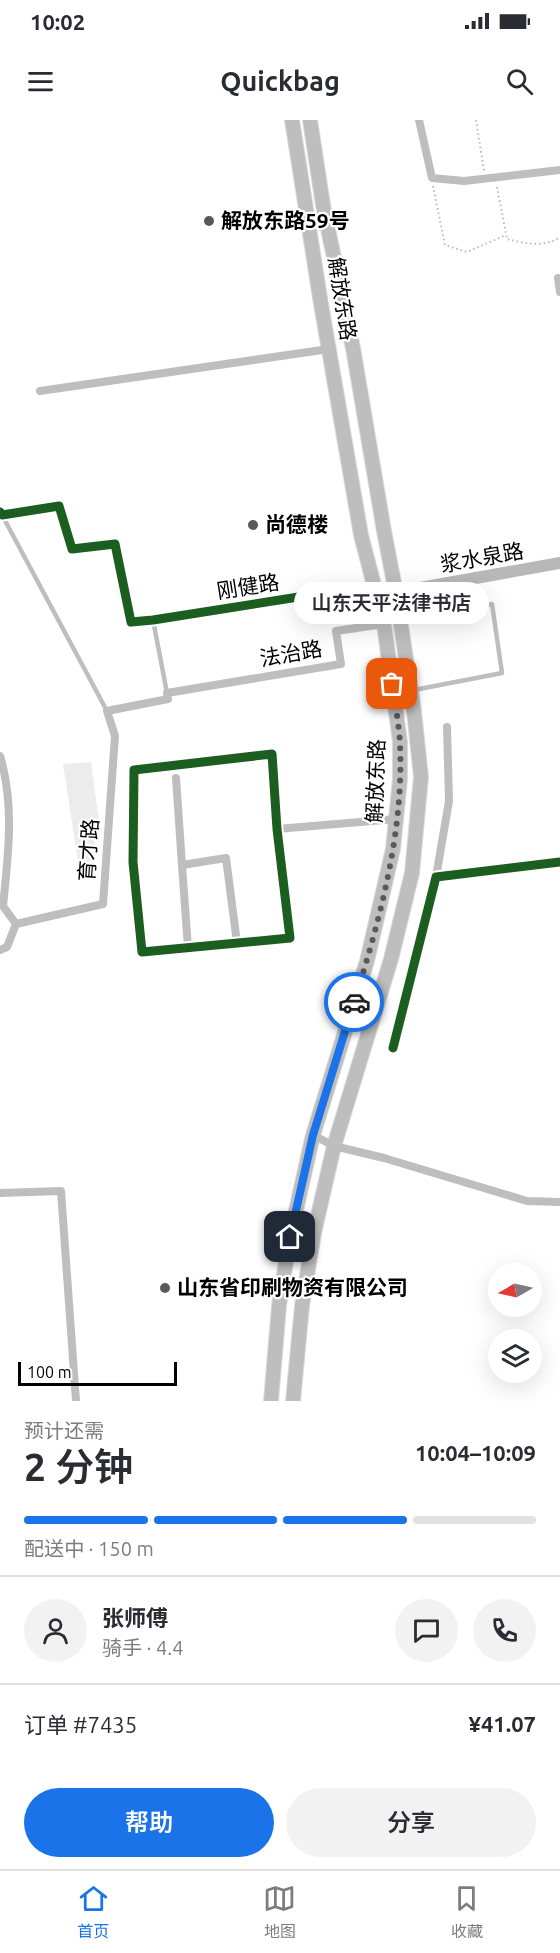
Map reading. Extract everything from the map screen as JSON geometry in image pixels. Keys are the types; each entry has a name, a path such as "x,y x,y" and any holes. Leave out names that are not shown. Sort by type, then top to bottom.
{"main road":[{"name":"解放东路","path":"271,1401 279,1306 290,1237 313,1135 367,961 393,849 400,779 400,742 384,624 361,535 292,120"},
{"name":"解放东路","path":"293,1401 302,1306 314,1233 334,1146 391,959 412,873 421,777 401,621 353,348 323,205 310,120"},
{"name":"浆水泉路","path":"375,596 560,563"}],"street":[{"path":"419,120 432,178 464,181 560,170"},
{"path":"558,278 560,292"},
{"path":"40,391 329,349"},
{"path":"1,514 59,506 72,549 115,544 131,622 153,620"},
{"name":"刚健路","path":"153,620 330,592 333,603 375,596"},
{"name":"法治路","path":"168,696 341,664 336,631 384,624"},
{"path":"107,711 168,696"},
{"name":"育才路","path":"16,924 103,904 115,736 107,711"},
{"path":"393,1048 436,876 448,801 447,727"},
{"path":"272,754 277,829 290,939 142,952 133,862 134,770 272,754"},
{"path":"0,756 11,834 3,906 16,924 7,947 0,950"},
{"path":"176,778 188,948"},
{"path":"277,829 396,819"},
{"path":"182,865 226,858 237,943"},
{"path":"436,876 560,862"},
{"path":"313,1135 334,1146 384,1158 527,1201 560,1202"},
{"path":"0,1193 61,1191 76,1401"}],"lane":[{"name":"育才路","path":"1,514 107,711"},
{"path":"401,621 492,604 502,673 411,690"},
{"path":"153,620 168,696"}],"path":[{"path":"476,120 485,179"},
{"path":"432,178 445,245 467,252 506,235"},
{"path":"495,178 507,239 524,243 554,242 560,237"}],"shaded area":[{"path":"91,762 99,822 90,873 80,874 63,764"}],"cycle path":[{"path":"0,512 2,515 59,506 72,549 115,544 131,622 330,592 333,603 375,596"},
{"path":"272,754 277,829 290,938 142,952 133,862 134,770 272,754"},
{"path":"393,1048 436,877 560,862"}],"way so far":[{"path":"354,1002 367,961 393,849 400,779 400,742 392,684"}],"place":[{"name":"解放东路59号","path":"209,221"},
{"name":"尚德楼","path":"253,525"},
{"name":"山东天平法律书店","path":"392,684"},
{"name":"山东省印刷物资有限公司","path":"165,1288"}],"route":[{"path":"290,1237 313,1135 354,1002"}]}
